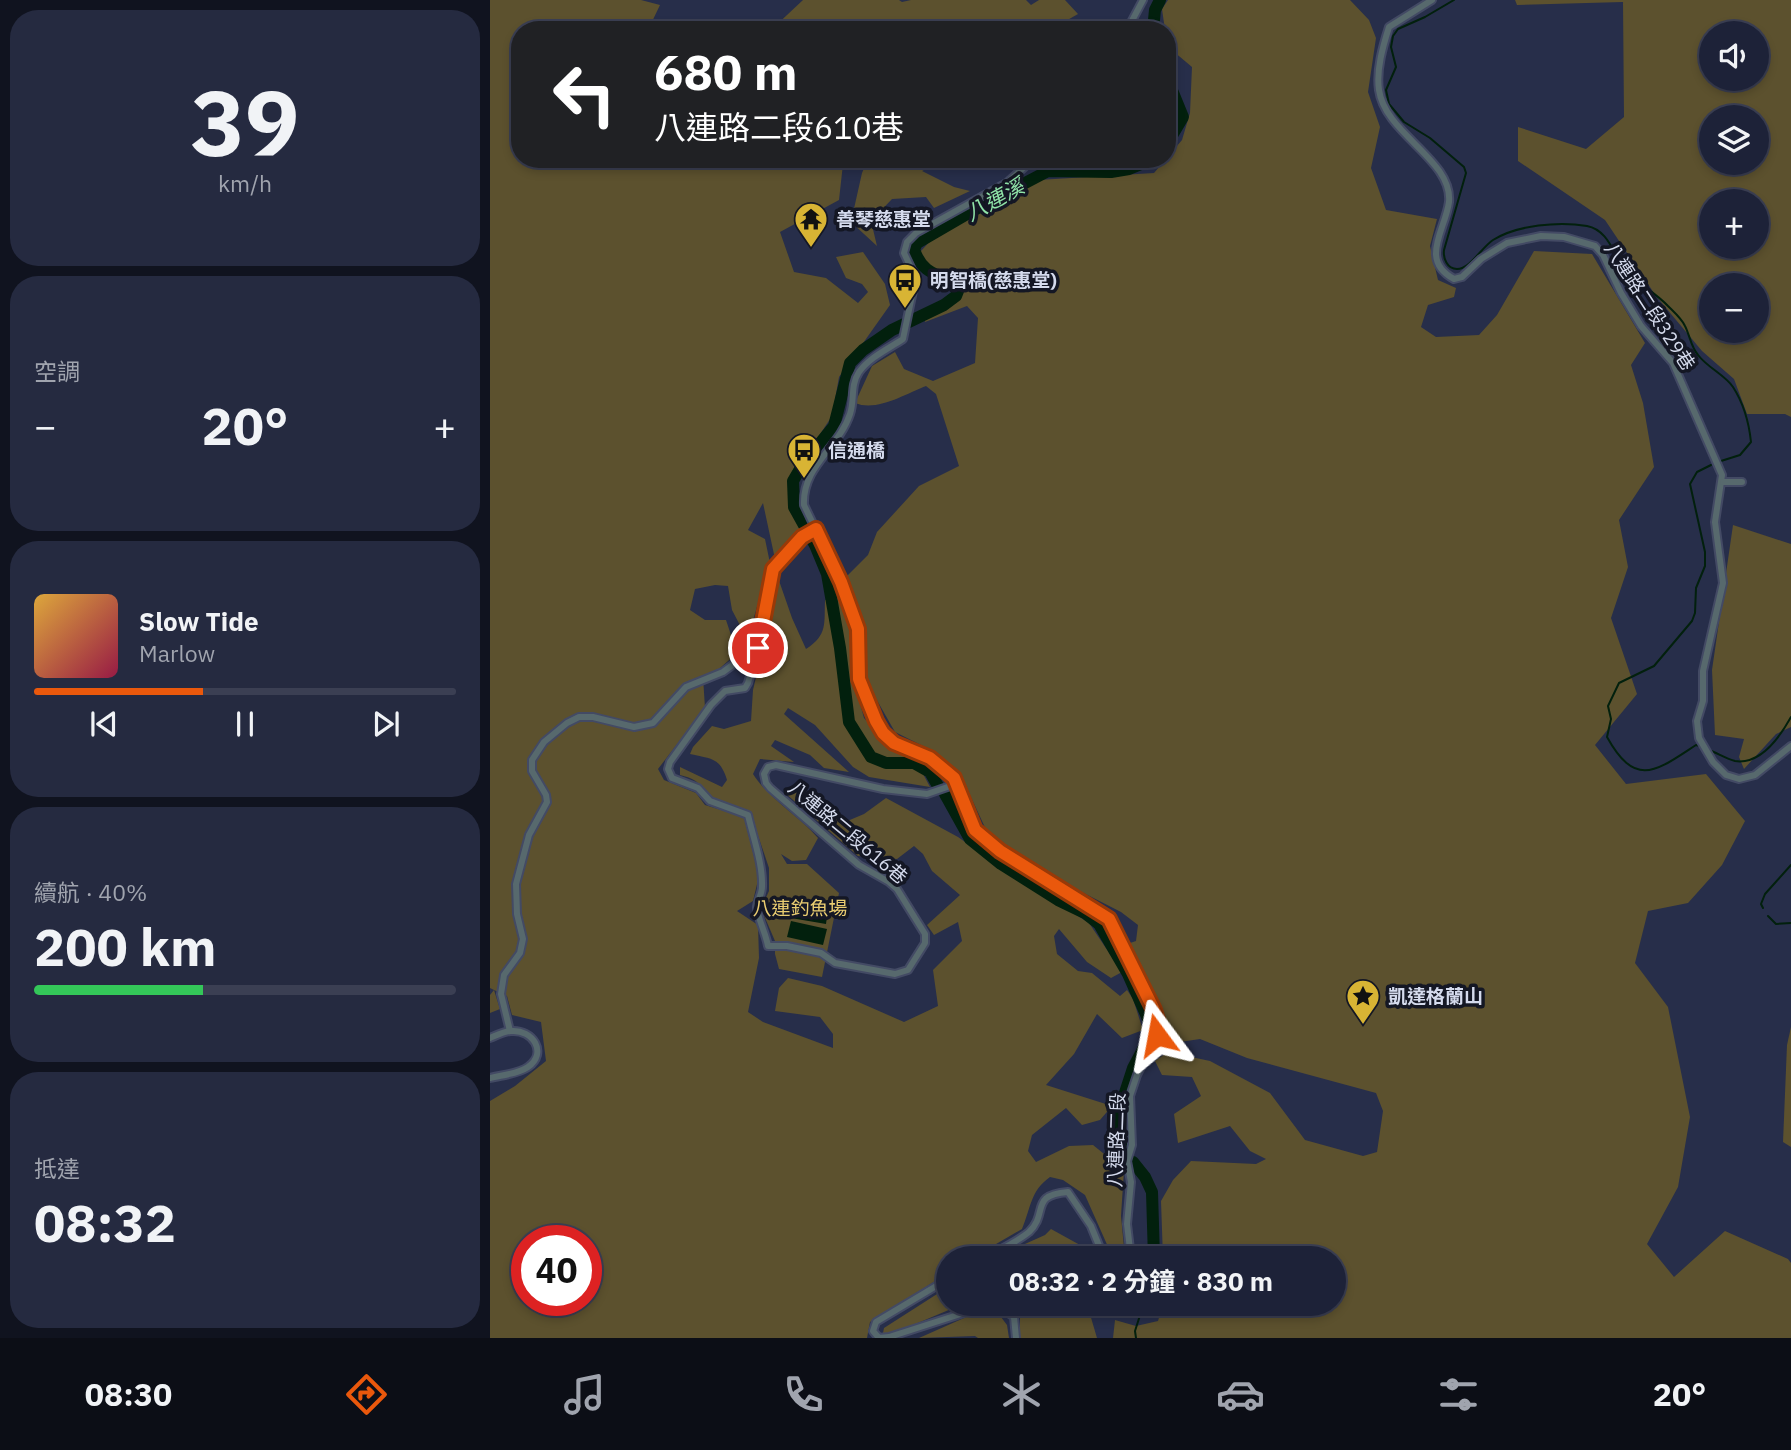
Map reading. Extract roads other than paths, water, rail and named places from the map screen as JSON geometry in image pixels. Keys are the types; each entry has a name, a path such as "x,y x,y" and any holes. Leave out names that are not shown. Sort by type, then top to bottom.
{"street":[{"path":"1132,21 1143,0"},
{"name":"八連路二段329巷","path":"1432,0 1389,27 1380,64 1378,90 1394,123 1446,181 1449,201 1435,255 1438,266 1444,274 1454,279 1507,243 1541,236 1564,237 1595,246 1603,255 1641,326 1673,363 1723,482"},
{"name":"八連路二段","path":"1023,168 1008,182 916,233 907,242 904,253 914,272 914,286 903,339 870,360 859,372 852,391 850,414 835,442 806,481 803,491 804,505 841,582 858,629 859,679 876,721 894,743 930,758 954,778 975,830 1000,851 1109,919 1154,1010 1158,1023 1157,1035 1130,1096 1132,1145 1127,1161 1131,1182 1126,1224 1129,1246"},
{"path":"1742,482 1723,482 1715,522 1723,583 1703,671 1703,701 1697,721 1701,743 1705,752 1726,775 1739,779 1755,775 1791,746"},
{"path":"510,1031 500,994 504,975 520,954 523,939 517,914 516,884 529,835 547,803 546,795 532,771 532,760 544,742 567,723 579,718 593,717 634,727 653,723 686,687 723,671 746,655 763,618 773,569 802,537 815,530"},
{"name":"八連路二段616巷","path":"763,618 762,635 745,688 725,691 711,705 670,762 668,769 672,778 698,788 710,801 748,815 762,876 758,912 765,928 768,946 787,946 821,953 835,963 895,974 908,970 925,943 925,934 897,889 859,866 771,788 766,783 764,774 768,767 776,765 883,789 927,794 956,784"},
{"path":"490,1038 510,1031 522,1032 533,1037 538,1048 535,1060 527,1068 490,1078"},
{"path":"1005,1246 1030,1231 1038,1219 1045,1198 1053,1193 1068,1192 1091,1226 1099,1246"},
{"path":"936,1286 876,1322 873,1331 879,1338 889,1337 954,1316"},
{"path":"1013,1316 1016,1338"}],"waterway":[{"name":"八連溪","path":"1154,21 1160,0"},
{"path":"1454,0 1398,29 1393,36 1391,47 1396,67 1386,90 1389,104 1404,122 1430,138 1464,167 1466,173 1444,250 1446,262 1454,269 1462,268 1493,240 1526,228 1551,224 1576,225 1594,228 1600,232 1624,268 1680,318 1698,355 1730,383 1737,393 1751,442 1740,455 1721,461"},
{"name":"八連溪","path":"1176,100 1183,117 1176,129"},
{"name":"八連溪","path":"938,786 930,772 914,763 886,763 871,757 849,722 827,574 794,507 793,481 803,464 834,426 850,363 863,350 892,330 944,305 956,296 956,283 935,274 921,263 914,249 917,243 1048,171 1111,172 1131,168"},
{"path":"1700,746 1696,745 1658,768 1637,769 1628,764 1607,737 1611,719 1608,706 1619,683 1654,666 1692,621 1696,588 1705,566 1705,552 1690,484 1697,472 1711,465"},
{"path":"1709,750 1735,761 1753,758 1762,754 1776,740 1791,717"},
{"name":"八連溪","path":"945,794 970,839 1001,864 1099,924 1128,974 1152,1028 1133,1068 1120,1108 1117,1127 1128,1155"},
{"path":"1763,908 1761,904 1765,894 1791,865"},
{"path":"1768,916 1776,924 1791,923"},
{"name":"八連溪","path":"1133,1162 1145,1177 1152,1192 1154,1246"},
{"name":"八連溪","path":"1136,1338 1135,1331 1140,1316"}],"place":[{"name":"善琴慈惠堂","path":"811,249"},
{"name":"明智橋(慈惠堂)","path":"905,310"},
{"name":"信通橋","path":"804,480"},
{"name":"凱達格蘭山","path":"1363,1026"}],"park label":[{"name":"八連釣魚場","path":"800,908"}]}
